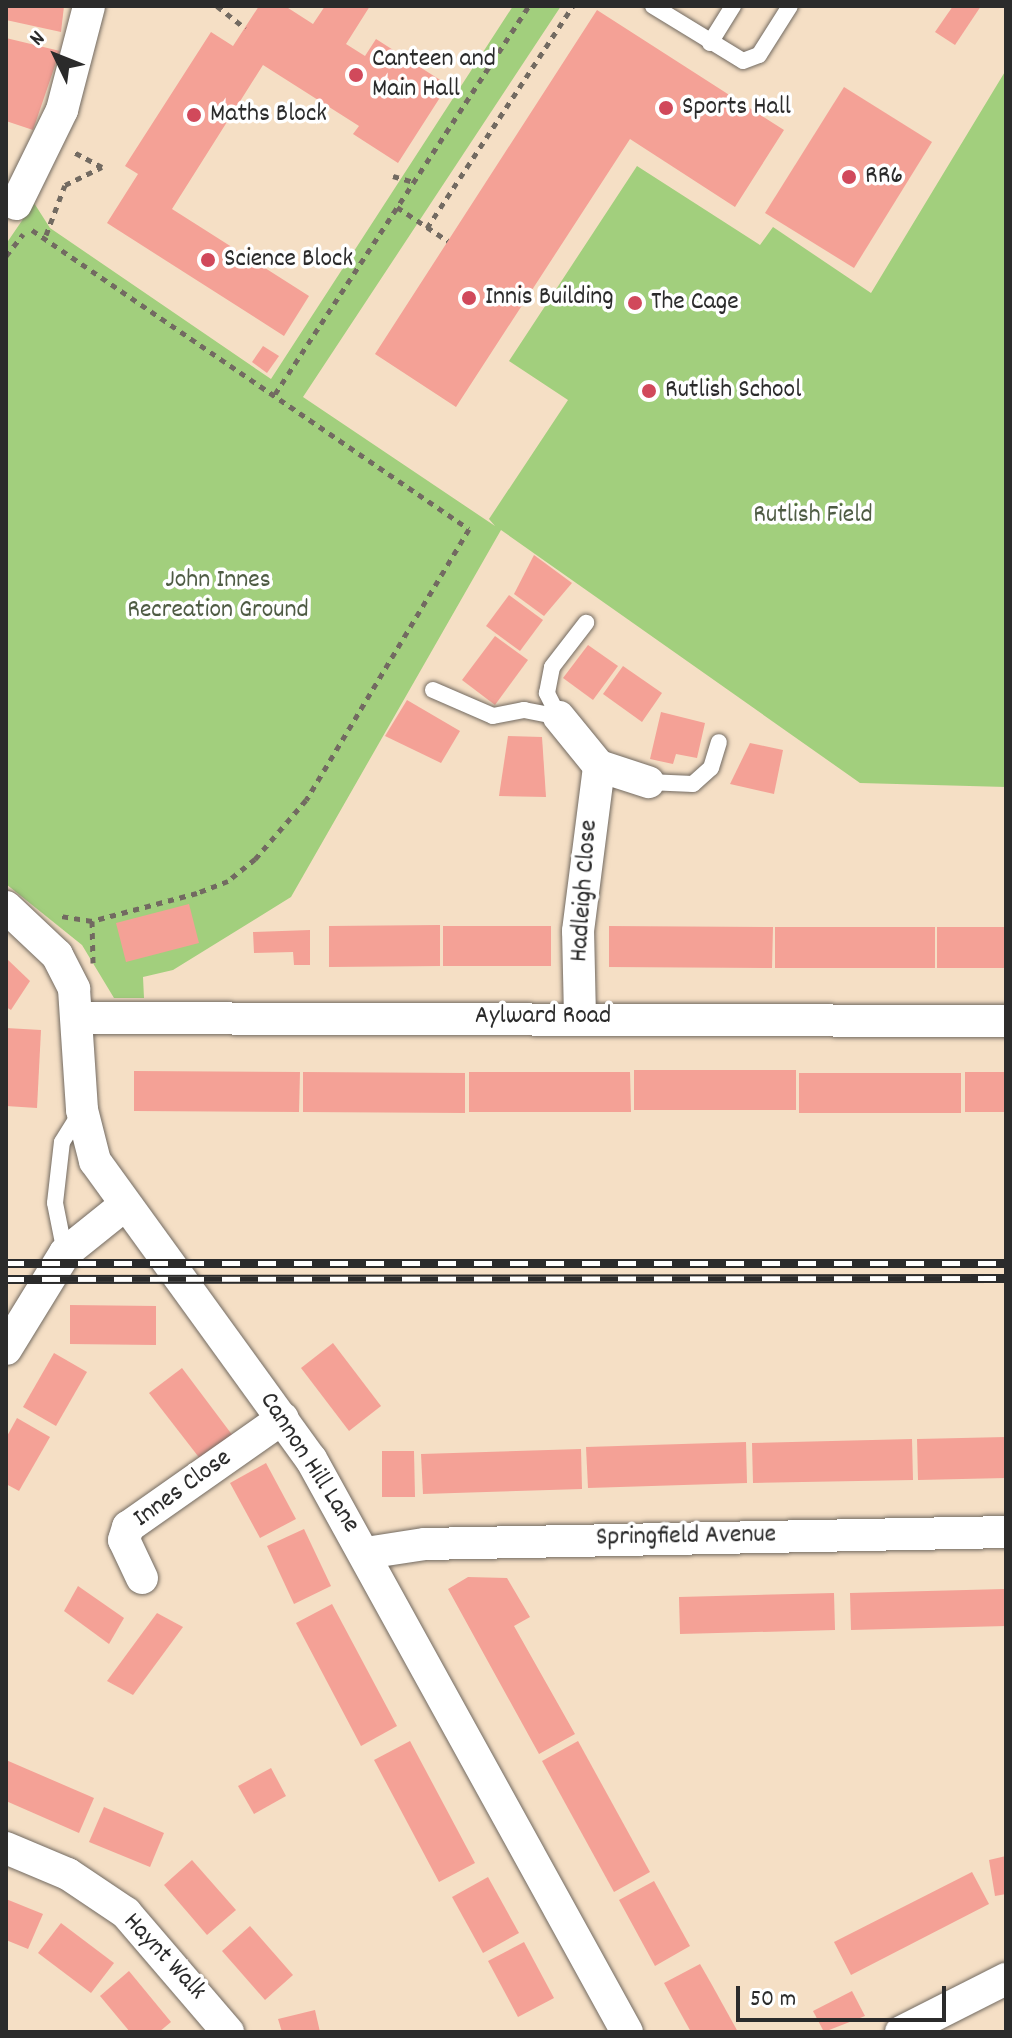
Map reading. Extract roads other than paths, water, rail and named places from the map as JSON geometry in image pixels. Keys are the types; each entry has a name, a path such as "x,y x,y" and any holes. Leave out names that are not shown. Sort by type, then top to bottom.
{"street":[{"path":"11,211 49,143 89,6"},
{"path":"559,717 599,766 648,782"},
{"name":"Hadleigh Close","path":"580,1017 578,931 599,766"},
{"name":"Cannon Hill Lane","path":"6,907 65,966 79,1018 82,1110 95,1161 283,1418 366,1553 627,2032"},
{"name":"Aylward Road","path":"79,1018 580,1017 1006,1021"},
{"path":"6,1349 65,1253 125,1205"},
{"name":"Innes Close","path":"142,1578 124,1540 128,1527 283,1418"},
{"name":"Springfield Avenue","path":"366,1553 425,1544 1006,1532"},
{"name":"Haynt Walk","path":"6,1848 68,1874 126,1913 228,2032"},
{"path":"901,2032 1006,1979"}],"lane":[{"path":"653,6 735,58 752,59 790,6"},
{"path":"710,43 733,6"},
{"path":"559,717 547,693 552,667 586,623"},
{"path":"433,690 493,716 524,710 559,717"},
{"path":"648,782 693,784 711,768 719,742"},
{"path":"65,1253 55,1203 62,1142 82,1110"}],"railway":[{"path":"6,1263 1006,1263"},
{"path":"6,1279 1006,1278"}],"place":[{"name":"Canteen and Main Hall","path":"356,75"},
{"name":"Sports Hall","path":"666,108"},
{"name":"Maths Block","path":"194,115"},
{"name":"RR6","path":"849,177"},
{"name":"Science Block","path":"208,260"},
{"name":"Innis Building","path":"469,298"},
{"name":"The Cage","path":"635,303"},
{"name":"Rutlish School","path":"649,391"}],"park label":[{"name":"Rutlish Field","path":"813,516"},
{"name":"John Innes Recreation Ground","path":"218,596"}]}
